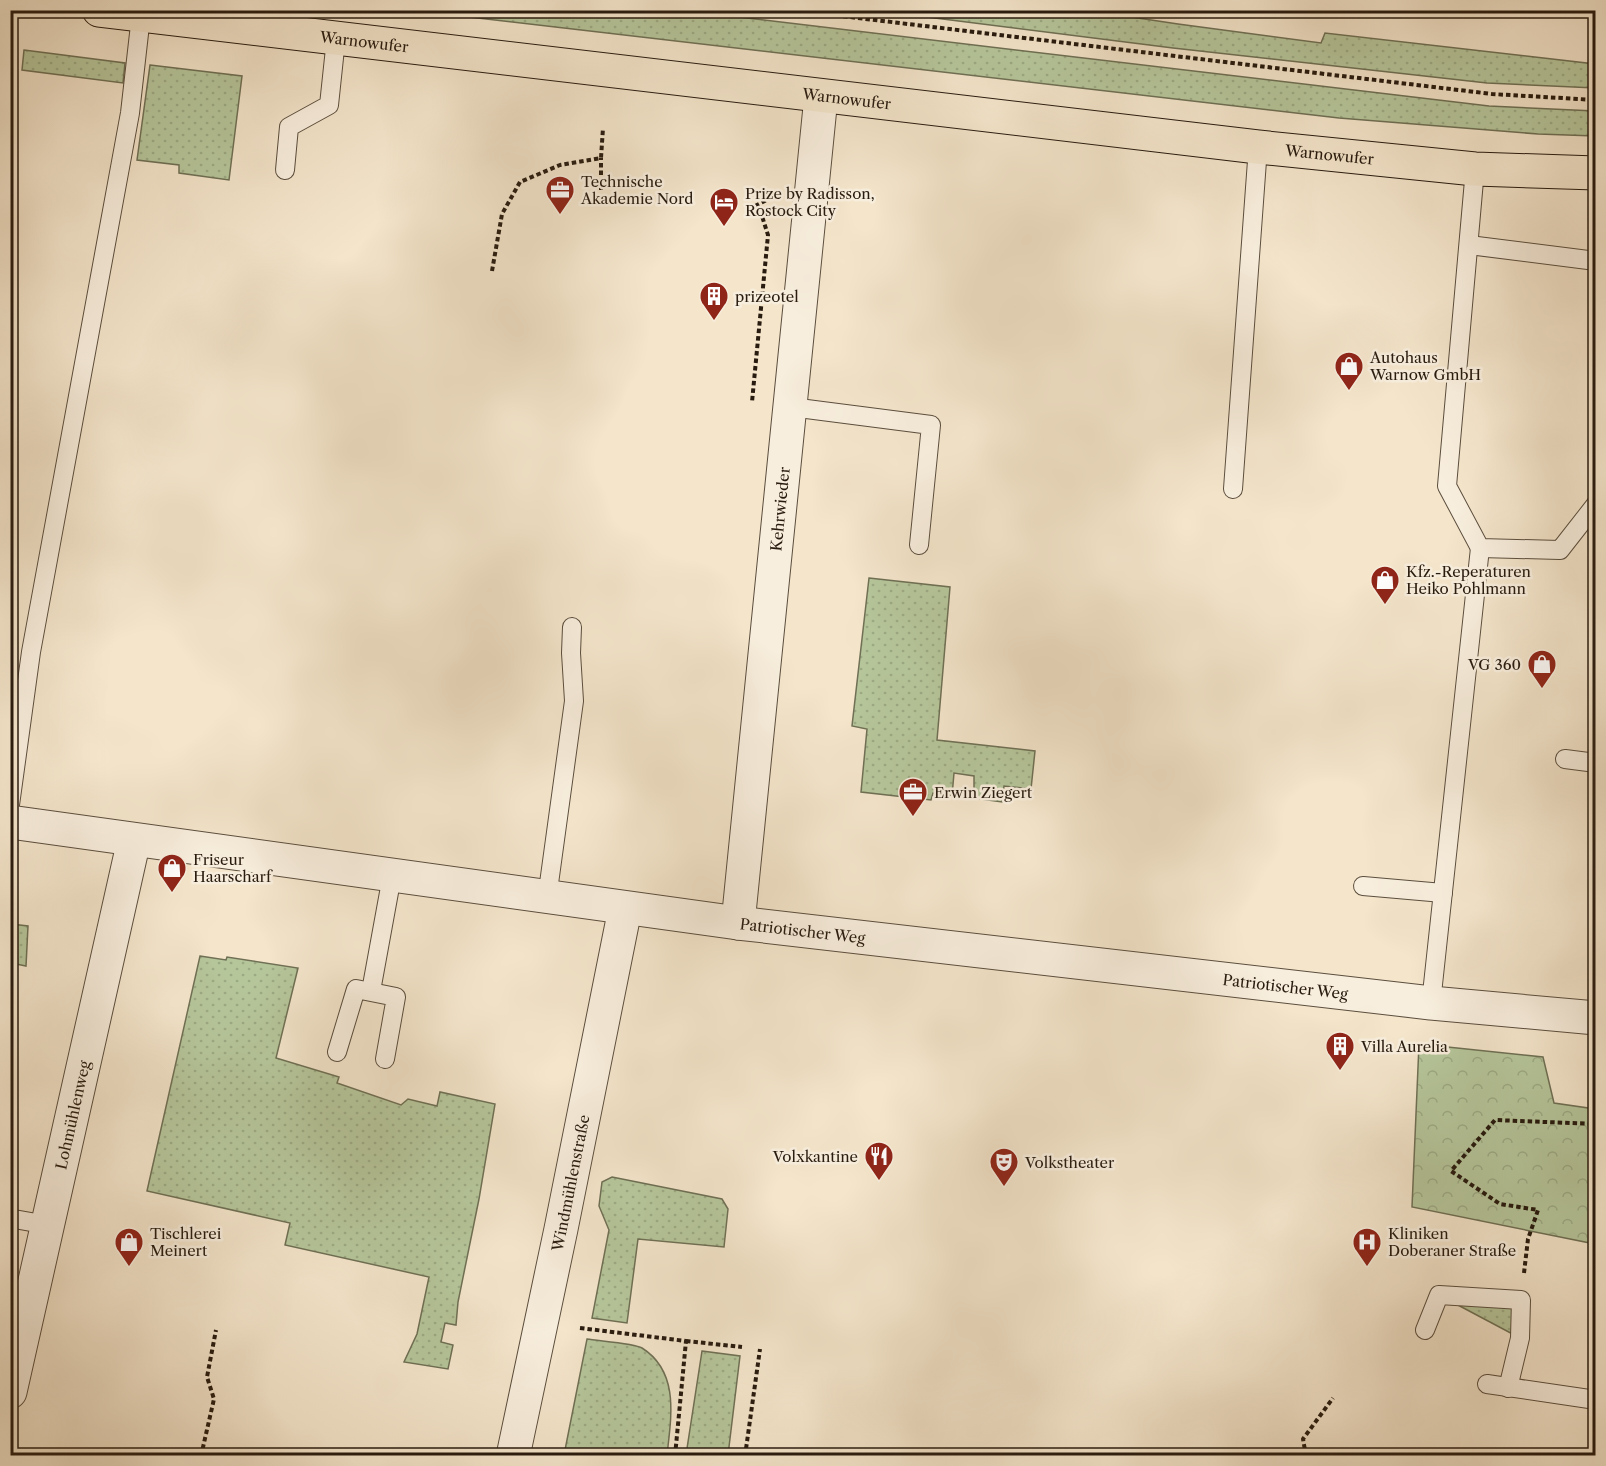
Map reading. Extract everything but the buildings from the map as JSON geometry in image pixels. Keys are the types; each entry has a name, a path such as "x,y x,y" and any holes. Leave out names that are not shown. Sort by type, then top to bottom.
{"main road":[{"name":"Warnowufer","path":"99,10 1258,147 1475,169 1596,173"}],"street":[{"name":"Kehrwieder","path":"749,925 791,407 821,97"},
{"name":"Patriotischer Weg","path":"10,822 749,925 1431,1003 1596,1018"},
{"name":"Lohmühlenweg","path":"10,1392 134,840"},
{"name":"Windmühlenstraße","path":"513,1455 625,909"}],"lane":[{"path":"10,805 31,652 130,113 141,16"},
{"path":"285,170 289,127 329,105 336,39"},
{"path":"1233,489 1258,147"},
{"path":"1431,1003 1480,548 1447,486 1475,169"},
{"path":"1469,245 1596,261"},
{"path":"791,407 931,425 919,545"},
{"path":"1480,548 1560,550 1596,504"},
{"path":"547,898 574,701 572,627"},
{"path":"1565,759 1596,763"},
{"path":"371,991 392,876"},
{"path":"1363,886 1443,893"},
{"path":"337,1052 356,989 371,991 396,997 385,1059"},
{"path":"14,1219 48,1225"},
{"path":"1425,1330 1439,1295 1521,1300 1520,1338 1508,1388"},
{"path":"1486,1384 1596,1400"}],"path":[{"path":"791,10 1492,94 1596,100"},
{"path":"601,190 603,128"},
{"path":"492,271 502,214 520,182 560,165 601,158"},
{"path":"747,211 774,196"},
{"path":"752,402 768,235 755,206"},
{"path":"1521,1300 1528,1239 1538,1210 1500,1204 1451,1171 1495,1120 1596,1124"},
{"path":"580,1328 742,1347"},
{"path":"201,1455 214,1399 207,1377 216,1330"},
{"path":"675,1455 686,1341"},
{"path":"745,1455 760,1349"},
{"path":"1306,1455 1303,1439 1333,1398"}],"green space":[{"path":"541,10 583,16 607,10 688,11 1489,106 1595,111 1595,136 1538,134 1339,118 417,11"},
{"path":"879,11 1091,11 1321,43 1325,33 1595,64 1595,88 1487,83 1173,48"},
{"path":"24,50 125,63 123,83 22,70"},
{"path":"150,65 242,76 229,180 179,173 179,165 137,160"},
{"path":"869,578 950,587 937,740 1035,751 1031,789 1004,786 1002,802 974,798 974,776 954,773 952,796 933,793 931,800 861,792 867,729 852,726"},
{"path":"11,924 28,926 26,966 11,963"},
{"path":"200,956 226,960 227,957 298,968 276,1058 339,1077 337,1083 401,1105 408,1099 437,1106 440,1092 495,1104 458,1302 456,1325 445,1323 441,1342 453,1345 448,1369 404,1362 417,1334 429,1277 285,1245 290,1223 147,1191"},
{"path":"1419,1044 1543,1057 1554,1103 1595,1109 1595,1244 1412,1207"},
{"path":"612,1177 722,1199 728,1209 724,1247 638,1239 627,1323 592,1318 609,1230 599,1206 602,1182"},
{"path":"1439,1295 1521,1300 1520,1338"},
{"path":"587,1339 638,1346 654,1358 668,1383 670,1397 667,1455 564,1455"},
{"path":"702,1351 740,1356 728,1455 686,1455"}],"place":[{"name":"Technische Akademie Nord","path":"560,216"},
{"name":"Prize by Radisson, Rostock City","path":"724,228"},
{"name":"prizeotel","path":"714,322"},
{"name":"Autohaus Warnow GmbH","path":"1349,392"},
{"name":"Kfz.-Reperaturen Heiko Pohlmann","path":"1385,606"},
{"name":"VG 360","path":"1542,690"},
{"name":"Erwin Ziegert","path":"913,818"},
{"name":"Friseur Haarscharf","path":"172,894"},
{"name":"Villa Aurelia","path":"1340,1072"},
{"name":"Volxkantine","path":"879,1182"},
{"name":"Volkstheater","path":"1004,1188"},
{"name":"Tischlerei Meinert","path":"129,1268"},
{"name":"Kliniken Doberaner Straße","path":"1367,1268"}]}
